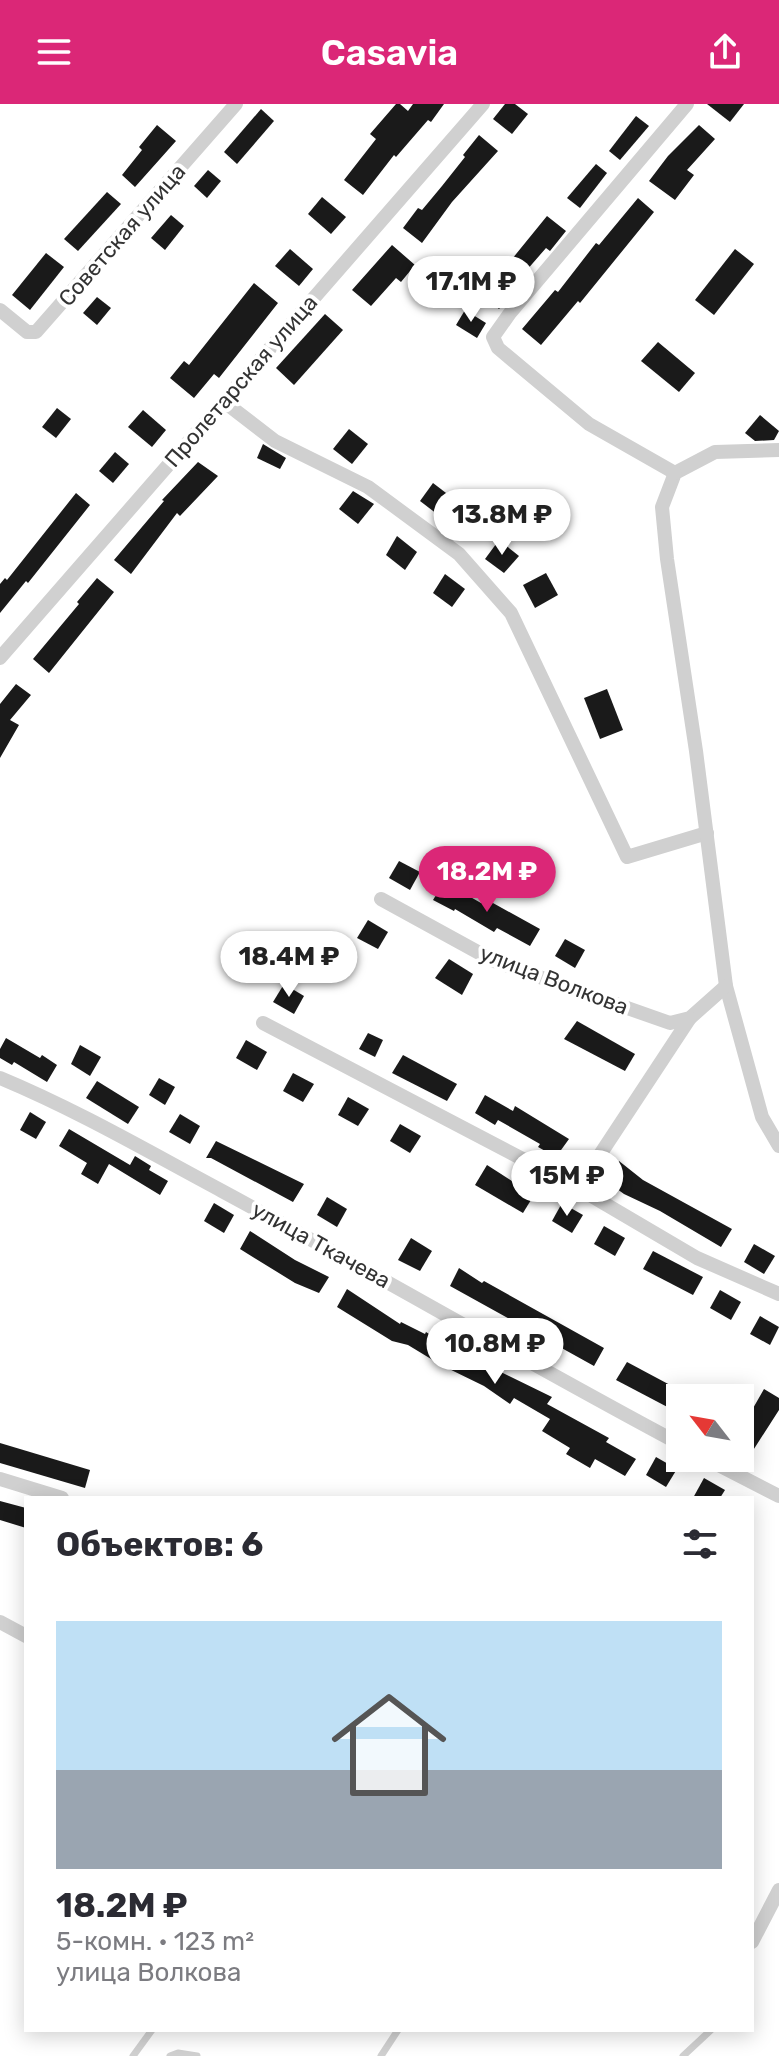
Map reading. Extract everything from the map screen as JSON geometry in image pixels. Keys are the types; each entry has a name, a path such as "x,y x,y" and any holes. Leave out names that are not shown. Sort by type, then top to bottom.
{"street":[{"name":"Советская улица","path":"0,310 27,332 36,332 236,104"},
{"name":"Пролетарская улица","path":"0,658 483,104"},
{"path":"675,473 589,424 498,348 493,337 687,104"},
{"path":"223,401 275,441 368,487 459,554 511,613 627,857 707,833"},
{"path":"779,450 715,452 675,473 662,507 726,986 762,1117 779,1146"},
{"name":"улица Волкова","path":"381,899 494,961 670,1023 690,1018"},
{"path":"578,1188 690,1018 726,986"},
{"path":"263,1023 578,1188 697,1258 779,1294"},
{"name":"улица Ткачева","path":"0,1078 55,1101 319,1242 521,1358 666,1436"},
{"path":"732,1472 779,1496"},
{"path":"0,1479 55,1496"},
{"path":"0,1622 24,1635"},
{"path":"754,1938 779,1890"}],"lane":[{"path":"133,2056 151,2032"},
{"path":"381,2056 397,2032"},
{"path":"683,2056 709,2032"},
{"path":"170,2056 178,2053 197,2056"}],"building":[{"path":"396,104 408,111 413,104 444,104 431,122 428,120 396,157 394,155 363,195 344,180 376,139 370,134"},
{"path":"505,104 515,104 528,114 512,134 493,119"},
{"path":"707,104 744,104 730,122"},
{"path":"261,109 274,121 237,164 224,152"},
{"path":"636,116 649,126 620,160 609,151"},
{"path":"157,125 176,141 135,187 122,175"},
{"path":"699,125 715,139 687,170 694,175 675,200 649,181 668,156"},
{"path":"479,135 498,151 452,202 422,243 403,228 418,208 422,210 442,186"},
{"path":"596,164 607,173 580,208 567,198"},
{"path":"208,170 221,181 207,198 194,186"},
{"path":"107,192 121,204 78,251 64,239"},
{"path":"322,197 346,217 331,234 308,214"},
{"path":"638,198 654,212 580,303 578,301 541,345 522,329 555,290 558,292 596,243 599,245"},
{"path":"171,215 184,226 165,250 151,238"},
{"path":"547,216 566,231 550,251 546,248 526,271 512,259"},
{"path":"392,245 415,265 401,282 396,278 371,306 352,290"},
{"path":"290,249 313,269 299,286 275,266"},
{"path":"735,249 754,264 714,315 695,300"},
{"path":"46,253 64,267 30,310 12,295"},
{"path":"254,283 278,303 219,378 214,374 194,398 170,378 184,361 189,365"},
{"path":"497,283 511,295 499,309 485,297"},
{"path":"97,297 111,308 97,325 83,313"},
{"path":"465,310 486,323 477,338 456,325"},
{"path":"325,314 343,330 294,385 276,368"},
{"path":"658,342 695,373 679,392 641,361"},
{"path":"57,408 71,419 56,438 42,427"},
{"path":"143,410 166,430 152,447 128,427"},
{"path":"760,415 779,431 774,440 755,441 745,433"},
{"path":"349,429 368,444 352,464 333,449"},
{"path":"263,444 286,458 280,469 257,458"},
{"path":"115,452 129,464 113,483 99,471"},
{"path":"198,462 218,476 180,516 177,513 131,574 114,560 162,500"},
{"path":"433,483 450,496 437,514 420,501"},
{"path":"353,491 374,504 358,524 339,509"},
{"path":"76,493 90,505 0,613 0,584 5,578 7,580"},
{"path":"471,512 486,523 472,541 460,531"},
{"path":"397,536 417,552 405,570 386,555"},
{"path":"499,540 519,556 504,573 485,559"},
{"path":"546,573 558,595 535,608 523,585"},
{"path":"445,574 465,589 452,607 433,593"},
{"path":"97,578 114,592 49,673 33,659"},
{"path":"16,684 31,695 10,720 19,725 0,758 0,704"},
{"path":"607,689 623,730 600,739 584,698"},
{"path":"399,861 420,872 410,890 389,878"},
{"path":"444,882 481,903 484,898 540,929 530,946 497,928 494,932 433,900"},
{"path":"368,920 388,932 378,949 357,938"},
{"path":"565,939 585,950 575,968 555,956"},
{"path":"449,959 473,974 462,995 435,978"},
{"path":"284,984 304,996 294,1014 273,1002"},
{"path":"577,1021 635,1054 625,1071 564,1039"},
{"path":"368,1033 383,1040 375,1057 359,1049"},
{"path":"6,1038 57,1065 47,1082 14,1062 12,1065 0,1058 0,1049"},
{"path":"246,1040 267,1052 257,1070 236,1058"},
{"path":"80,1045 101,1057 90,1076 71,1064"},
{"path":"403,1055 457,1084 447,1101 392,1073"},
{"path":"293,1073 314,1084 303,1102 283,1091"},
{"path":"159,1078 175,1087 165,1105 149,1095"},
{"path":"97,1081 139,1107 128,1124 86,1098"},
{"path":"485,1095 513,1111 515,1106 569,1139 556,1157 498,1120 495,1125 475,1113"},
{"path":"348,1097 369,1109 358,1126 338,1115"},
{"path":"30,1112 46,1122 36,1139 20,1130"},
{"path":"180,1114 200,1126 190,1144 169,1132"},
{"path":"400,1124 421,1136 410,1153 390,1141"},
{"path":"69,1129 130,1165 135,1156 151,1166 149,1170 168,1181 160,1195 109,1164 98,1184 81,1174 87,1163 59,1146"},
{"path":"216,1141 304,1184 293,1202 206,1158"},
{"path":"619,1161 643,1180 732,1229 721,1247 606,1181"},
{"path":"487,1165 534,1195 523,1213 475,1185"},
{"path":"327,1197 347,1209 337,1227 317,1215"},
{"path":"214,1203 234,1215 224,1233 204,1221"},
{"path":"562,1203 583,1215 572,1233 552,1221"},
{"path":"604,1226 625,1238 615,1256 594,1244"},
{"path":"250,1231 295,1260 329,1277 319,1293 295,1283 240,1249"},
{"path":"411,1238 432,1251 420,1271 398,1260"},
{"path":"754,1244 775,1256 764,1274 744,1262"},
{"path":"653,1251 703,1277 693,1295 643,1269"},
{"path":"459,1268 604,1348 594,1366 450,1286"},
{"path":"347,1289 400,1324 426,1332 552,1397 547,1404 609,1438 606,1442 636,1459 625,1476 595,1459 590,1468 566,1454 570,1448 542,1431 550,1419 514,1398 510,1404 484,1386 408,1345 392,1341 337,1307"},
{"path":"720,1290 741,1302 731,1320 710,1308"},
{"path":"760,1316 779,1327 770,1345 750,1334"},
{"path":"627,1362 668,1384 666,1406 616,1380"},
{"path":"764,1389 779,1398 779,1410 754,1449 754,1406"},
{"path":"0,1443 90,1470 85,1488 0,1463"},
{"path":"656,1457 666,1463 666,1472 675,1472 666,1487 646,1475"},
{"path":"704,1478 725,1490 721,1496 694,1496"},
{"path":"0,1501 24,1507 24,1527 0,1520"}]}
